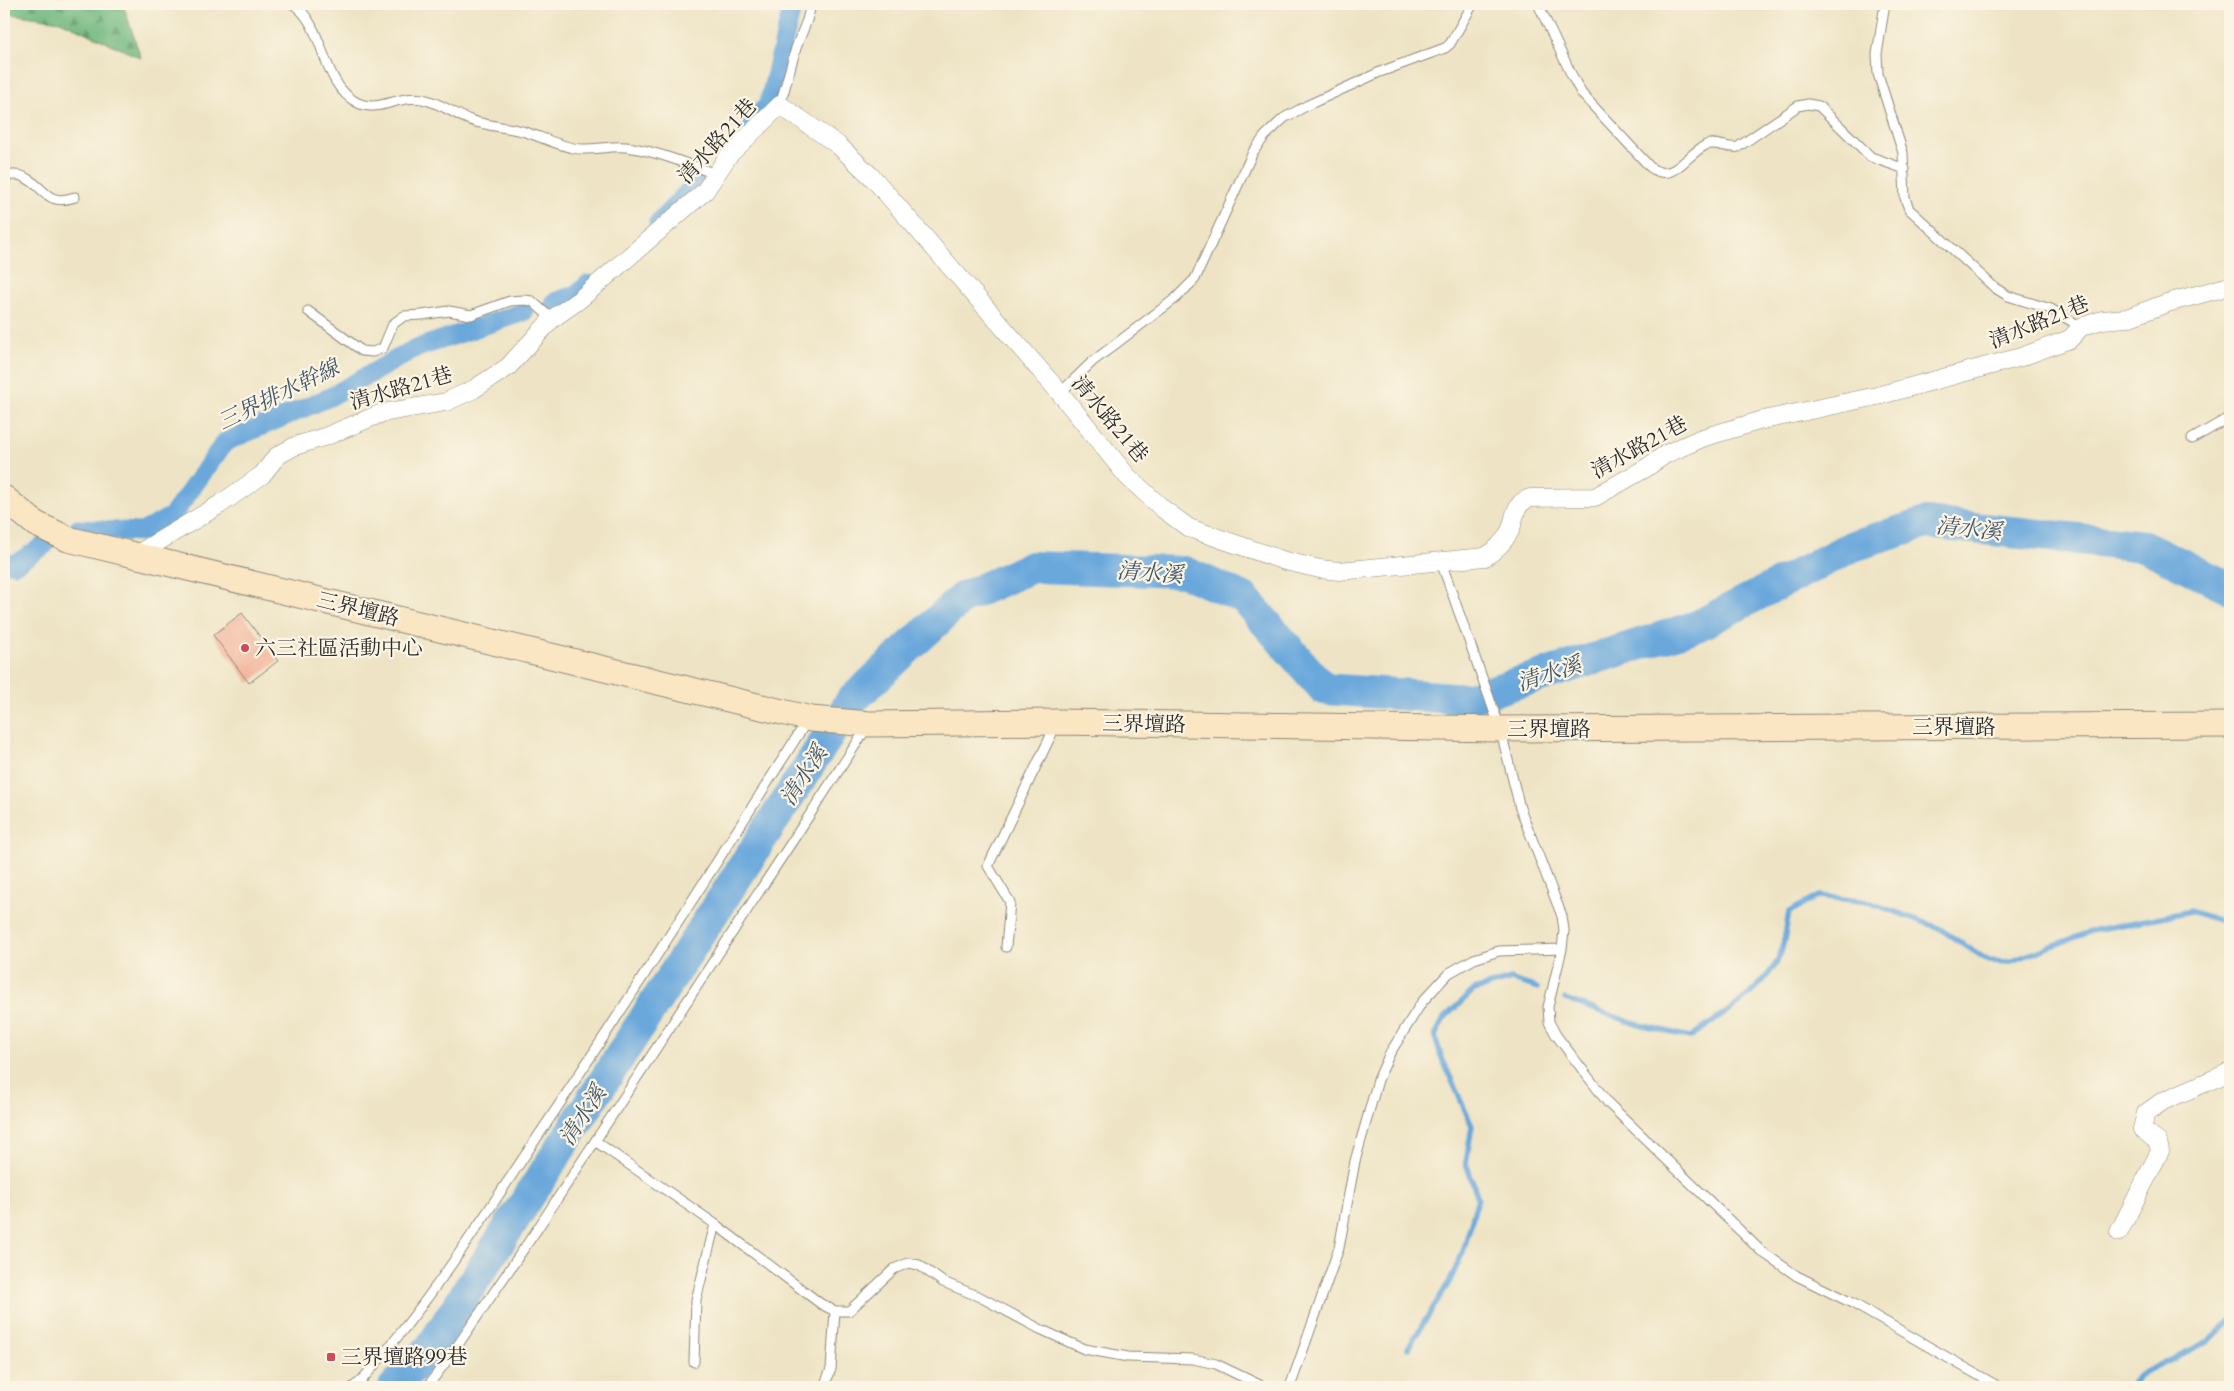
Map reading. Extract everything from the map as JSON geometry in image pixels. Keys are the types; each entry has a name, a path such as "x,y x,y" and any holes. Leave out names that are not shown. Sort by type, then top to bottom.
{"street":[{"name":"清水路21巷","path":"136,555 219,505 262,475 277,456 295,446 327,436 382,413 446,402 474,390 508,367 552,319 579,300 705,191 729,155 780,105 838,145 873,178 1060,393 1127,476 1163,509 1189,528 1285,561 1320,569 1339,570 1485,557 1496,550 1510,531 1516,507 1523,500 1530,498 1595,497 1646,468 1666,454 1702,438 1759,421 1877,396 2021,357 2070,339 2081,326 2102,320 2127,318 2167,303 2230,286"},
{"name":"三界壇路","path":"4,498 36,524 68,539 810,719 869,724 1057,722 1500,728 2230,725"},
{"path":"2119,1232 2160,1151 2158,1142 2142,1129 2146,1114 2163,1101 2230,1072"}],"lane":[{"path":"293,4 303,10 308,18 342,90 358,103 371,106 408,98 420,98 470,120 522,132 567,147 576,149 625,147 716,174"},
{"path":"780,105 796,48 807,20 810,9 808,4"},
{"path":"1060,393 1092,362 1176,298 1195,278 1253,152 1265,136 1284,118 1380,72 1445,48 1450,44 1473,4"},
{"path":"1538,4 1582,94 1650,167 1659,174 1667,174 1706,145 1738,147 1798,106 1808,104 1819,106 1871,157 1905,169"},
{"path":"1885,4 1877,54 1878,74 1903,153 1905,198 1909,209 1995,288 2008,296 2051,309 2081,326"},
{"path":"4,176 23,176 52,199 64,201 75,197"},
{"path":"308,311 362,351 373,352 383,348 393,324 404,316 422,316 449,311 471,315 510,301 524,300 532,301 552,319"},
{"path":"2192,439 2230,417"},
{"path":"1441,562 1500,728 1520,808 1562,916 1564,930 1562,949 1548,1007 1549,1022 1556,1035 1608,1103 1761,1251 1797,1276 1854,1304 1999,1387"},
{"path":"353,1387 360,1382 398,1339 460,1253 589,1060 810,719"},
{"path":"1006,947 1010,902 988,866 1057,722"},
{"path":"427,1387 473,1324 869,724"},
{"path":"1290,1387 1339,1248 1355,1161 1378,1080 1394,1046 1422,1002 1450,973 1474,959 1499,951 1562,949"},
{"path":"594,1141 715,1224 821,1304 835,1311 849,1311 894,1269 908,1264 919,1265 943,1282 980,1297 1040,1329 1084,1349 1128,1357 1193,1359 1216,1364 1264,1387"},
{"path":"694,1362 696,1300 715,1224"},
{"path":"824,1387 831,1369 835,1311"}],"green space":[{"path":"4,4 123,4 141,58 60,21 4,13"}],"building":[{"name":"六三社區活動中心","path":"242,613 278,661 249,683 213,635"}],"waterway":[{"name":"三界排水幹線","path":"750,124 768,105 793,4"},
{"name":"三界排水幹線","path":"658,223 696,183"},
{"name":"三界排水幹線","path":"554,302 577,294 588,284"},
{"name":"三界排水幹線","path":"78,529 142,532 172,516 225,442 330,397 414,349 524,312"},
{"name":"清水溪","path":"394,1387 431,1347 851,701 962,598 1032,567 1184,572 1244,598 1324,689 1467,699 1697,626 1853,546 1926,523 2144,546 2230,588"},
{"name":"三界排水幹線","path":"4,562 15,564 45,545"},
{"path":"1565,999 1636,1024 1690,1037 1740,1002 1763,981 1781,952 1789,912 1819,896 1868,902 1937,927 1989,961 2009,962 2095,930 2191,911 2230,924"},
{"path":"1408,1348 1450,1281 1463,1252 1478,1198 1466,1163 1472,1126 1441,1056 1435,1036 1444,1018 1474,990 1511,979 1537,988"},
{"path":"2129,1387 2138,1375 2209,1341 2230,1321"}],"place":[{"name":"六三社區活動中心","path":"245,648"},
{"name":"三界壇路99巷","path":"331,1357"}]}
